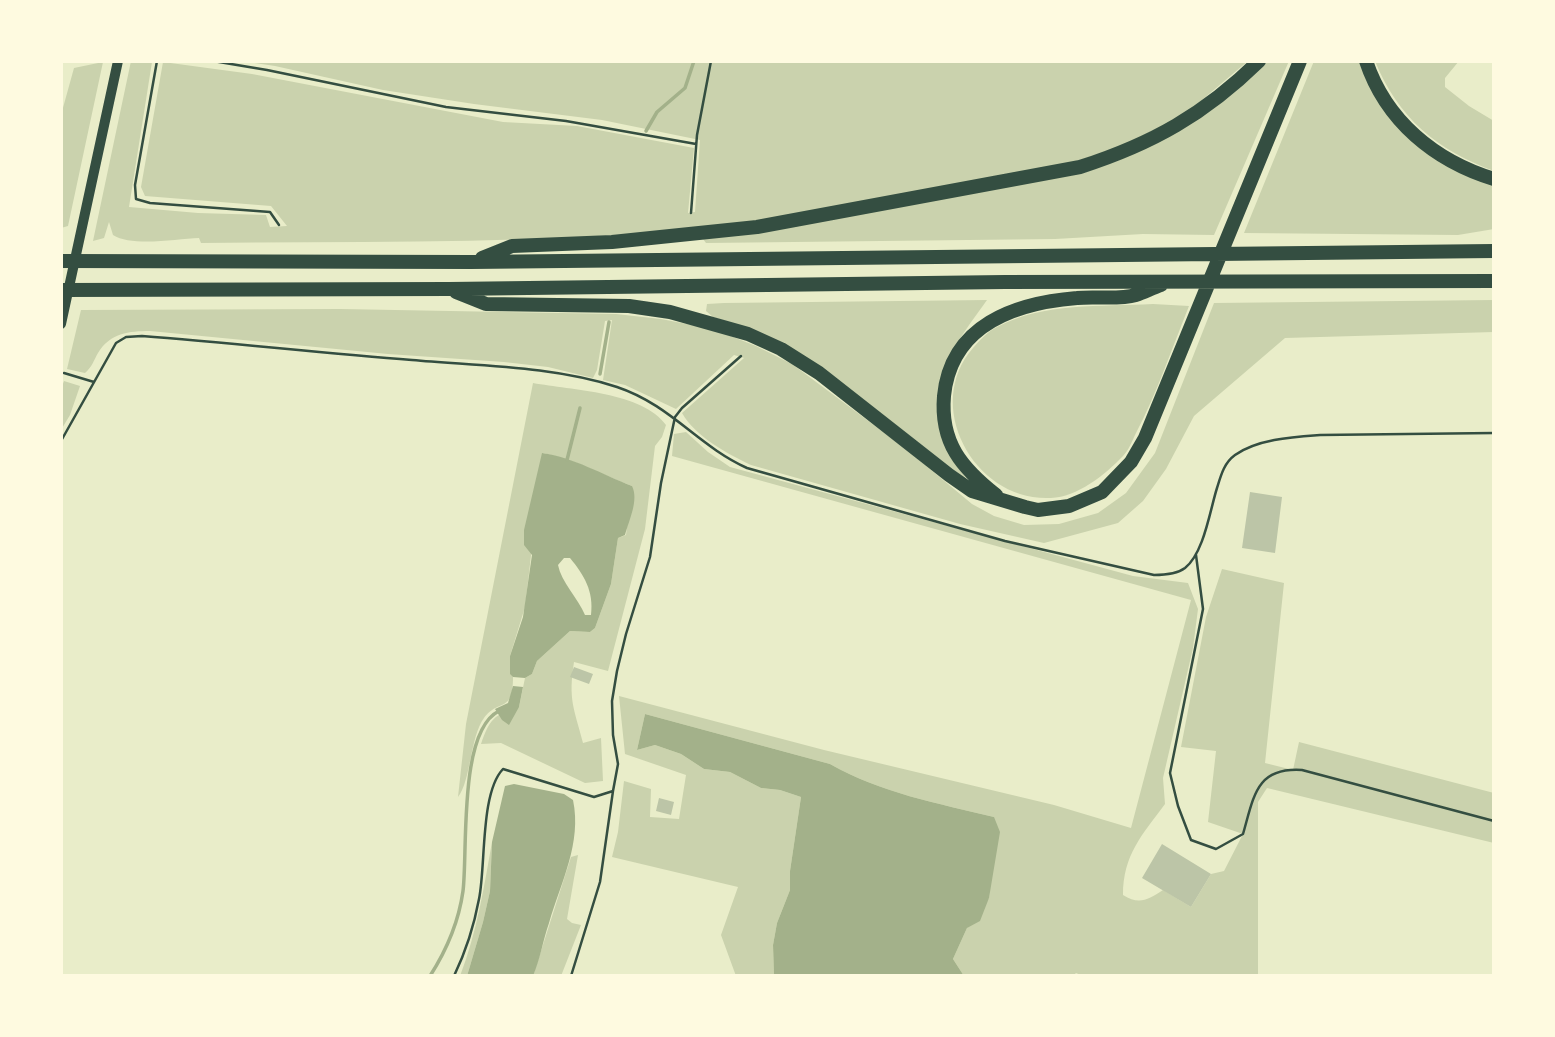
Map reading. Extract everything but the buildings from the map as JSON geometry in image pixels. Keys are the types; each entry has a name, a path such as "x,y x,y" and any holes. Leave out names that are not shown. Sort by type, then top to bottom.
{"highway":[{"path":"471,262 512,246 612,242 757,227 1080,166 1123,153 1157,138 1227,92 1259,61"},
{"path":"449,289 486,303 629,306 656,310 748,334 781,349 819,373 972,491 1005,503 1038,510 1069,506 1084,501 1110,484 1132,462 1146,438 1300,61"},
{"path":"1366,61 1385,100 1413,135 1433,152 1466,170 1494,179"},
{"path":"61,261 471,262 1494,251"},
{"path":"61,290 1494,281"},
{"path":"1005,503 965,468 948,437 944,422 945,387 960,351 983,326 1010,312 1076,298 1134,295 1168,282"}],"main road":[{"path":"62,321 118,61"}],"path":[{"path":"157,61 135,185 136,199 150,203 270,212 279,225"},
{"path":"213,61 267,69 446,107 566,121 696,144"},
{"path":"691,213 696,144 712,61"},
{"path":"61,441 116,343 126,337 142,335 541,371 617,387 653,403 675,417"},
{"path":"571,976 600,882 618,764 613,735 612,701 626,634 650,557 661,483 675,417 741,356"},
{"path":"64,373 94,382"},
{"path":"1196,555 1203,609 1170,773 1178,806 1191,840 1216,849 1243,834 1252,802 1265,778 1283,769 1303,771 1494,821"},
{"path":"454,976 465,953 480,898 488,807 495,778 503,769 594,797 613,791"}],"shaded area":[{"path":"131,61 152,62 129,207 266,215 270,227 287,226 271,206 145,196 141,187 163,62 252,74 503,122 577,126 694,148 688,213 695,212 700,140 602,120 383,90 241,61 1248,61 1183,116 1117,148 1071,163 797,215 631,234 416,242 201,243 199,238 131,241 113,235 109,222 104,238 93,241"},
{"path":"1266,61 1289,61 1214,235 1143,234 1055,239 706,243 703,239 1128,156 1202,116"},
{"path":"1314,61 1360,61 1388,113 1419,148 1468,174 1494,183 1494,229 1458,235 1244,233"},
{"path":"1375,61 1459,61 1445,78 1445,87 1494,121 1494,171 1455,153 1422,130 1395,99"},
{"path":"103,62 68,226 61,228 61,115 74,68"},
{"path":"987,300 951,354 939,389 941,429 951,457 967,480 821,367 756,331 713,317 706,311 707,304 724,303"},
{"path":"1494,300 1494,332 1285,338 1194,416 1166,469 1143,501 1118,523 1044,543 960,524 741,460 703,437 682,413 744,358 734,355 676,409 625,385 603,380 612,320 605,321 597,370 593,378 548,367 504,362 388,354 150,331 114,337 103,346 85,373 67,369 81,310 340,309 616,314 661,319 713,329 792,364 906,449 972,504 994,516 1024,525 1059,524 1098,513 1126,493 1155,453 1214,303"},
{"path":"1093,306 1189,306 1144,418 1127,451 1116,463 1071,494 1051,498 1024,495 1000,484 979,468 964,446 955,422 953,396 959,371 984,336 993,329 1034,313"},
{"path":"64,381 80,386 70,415 61,430 61,389"},
{"path":"533,383 624,399 641,405 666,425 655,446 645,529 608,671 574,662 572,695 575,712 583,743 601,738 603,781 585,783 501,743 481,744 494,719 519,707 525,678 532,674 537,661 570,631 590,632 595,628 611,584 618,538 626,535 632,486 578,463 543,453 525,607 510,656 510,673 513,677 511,696 508,701 490,712 479,726 466,781 458,797 466,724"},
{"path":"686,432 730,467 1133,576 1188,583 1198,609 1193,648 1163,778 1165,804 1135,846 1126,868 1123,895 1134,900 1143,900 1163,890 1191,907 1211,874 1224,871 1243,834 1208,822 1216,751 1181,747 1206,617 1222,569 1284,583 1265,763 1293,770 1299,742 1494,793 1494,843 1267,788 1258,802 1258,976 1083,976 1076,973 1073,976 964,976 953,959 967,928 989,898 994,817 889,790 830,764 645,714 637,750 655,745 681,754 704,769 730,772 761,788 780,790 801,797 790,871 790,890 777,923 773,945 774,976 736,976 721,935 738,887 612,857 624,781 651,789 650,817 679,819 686,775 625,754 619,696 824,750 1054,805 1131,828 1191,600 672,456 674,434"},
{"path":"542,453 577,462 632,486 633,510 625,535 618,538 611,584 595,628 590,632 570,631 537,661 532,674 525,678 513,677 510,674 510,656 523,617 532,555 524,545 524,530","holes":["564,558 570,558 587,584 591,598 591,615 585,615 560,571 558,565"]},
{"path":"513,686 523,687 519,707 509,725 495,709 508,703"},
{"path":"645,714 830,764 889,790 994,817 1000,832 989,898 980,921 967,928 953,959 964,976 774,976 773,945 777,923 790,890 790,871 801,797 780,790 761,788 730,772 704,769 681,754 655,745 637,750"},
{"path":"514,784 564,794 573,800 573,847 533,976 467,976 490,891 492,842 505,786"},
{"path":"492,842 490,891 483,922 467,976 460,976 483,893"},
{"path":"578,855 567,919 581,925 561,976 533,976 571,857"}],"waterway":[{"path":"646,131 657,112 685,88 694,61"},
{"path":"600,374 609,322"},
{"path":"567,460 580,408"},
{"path":"430,976 451,935 461,902 468,794 477,742 486,723 499,711"}]}
